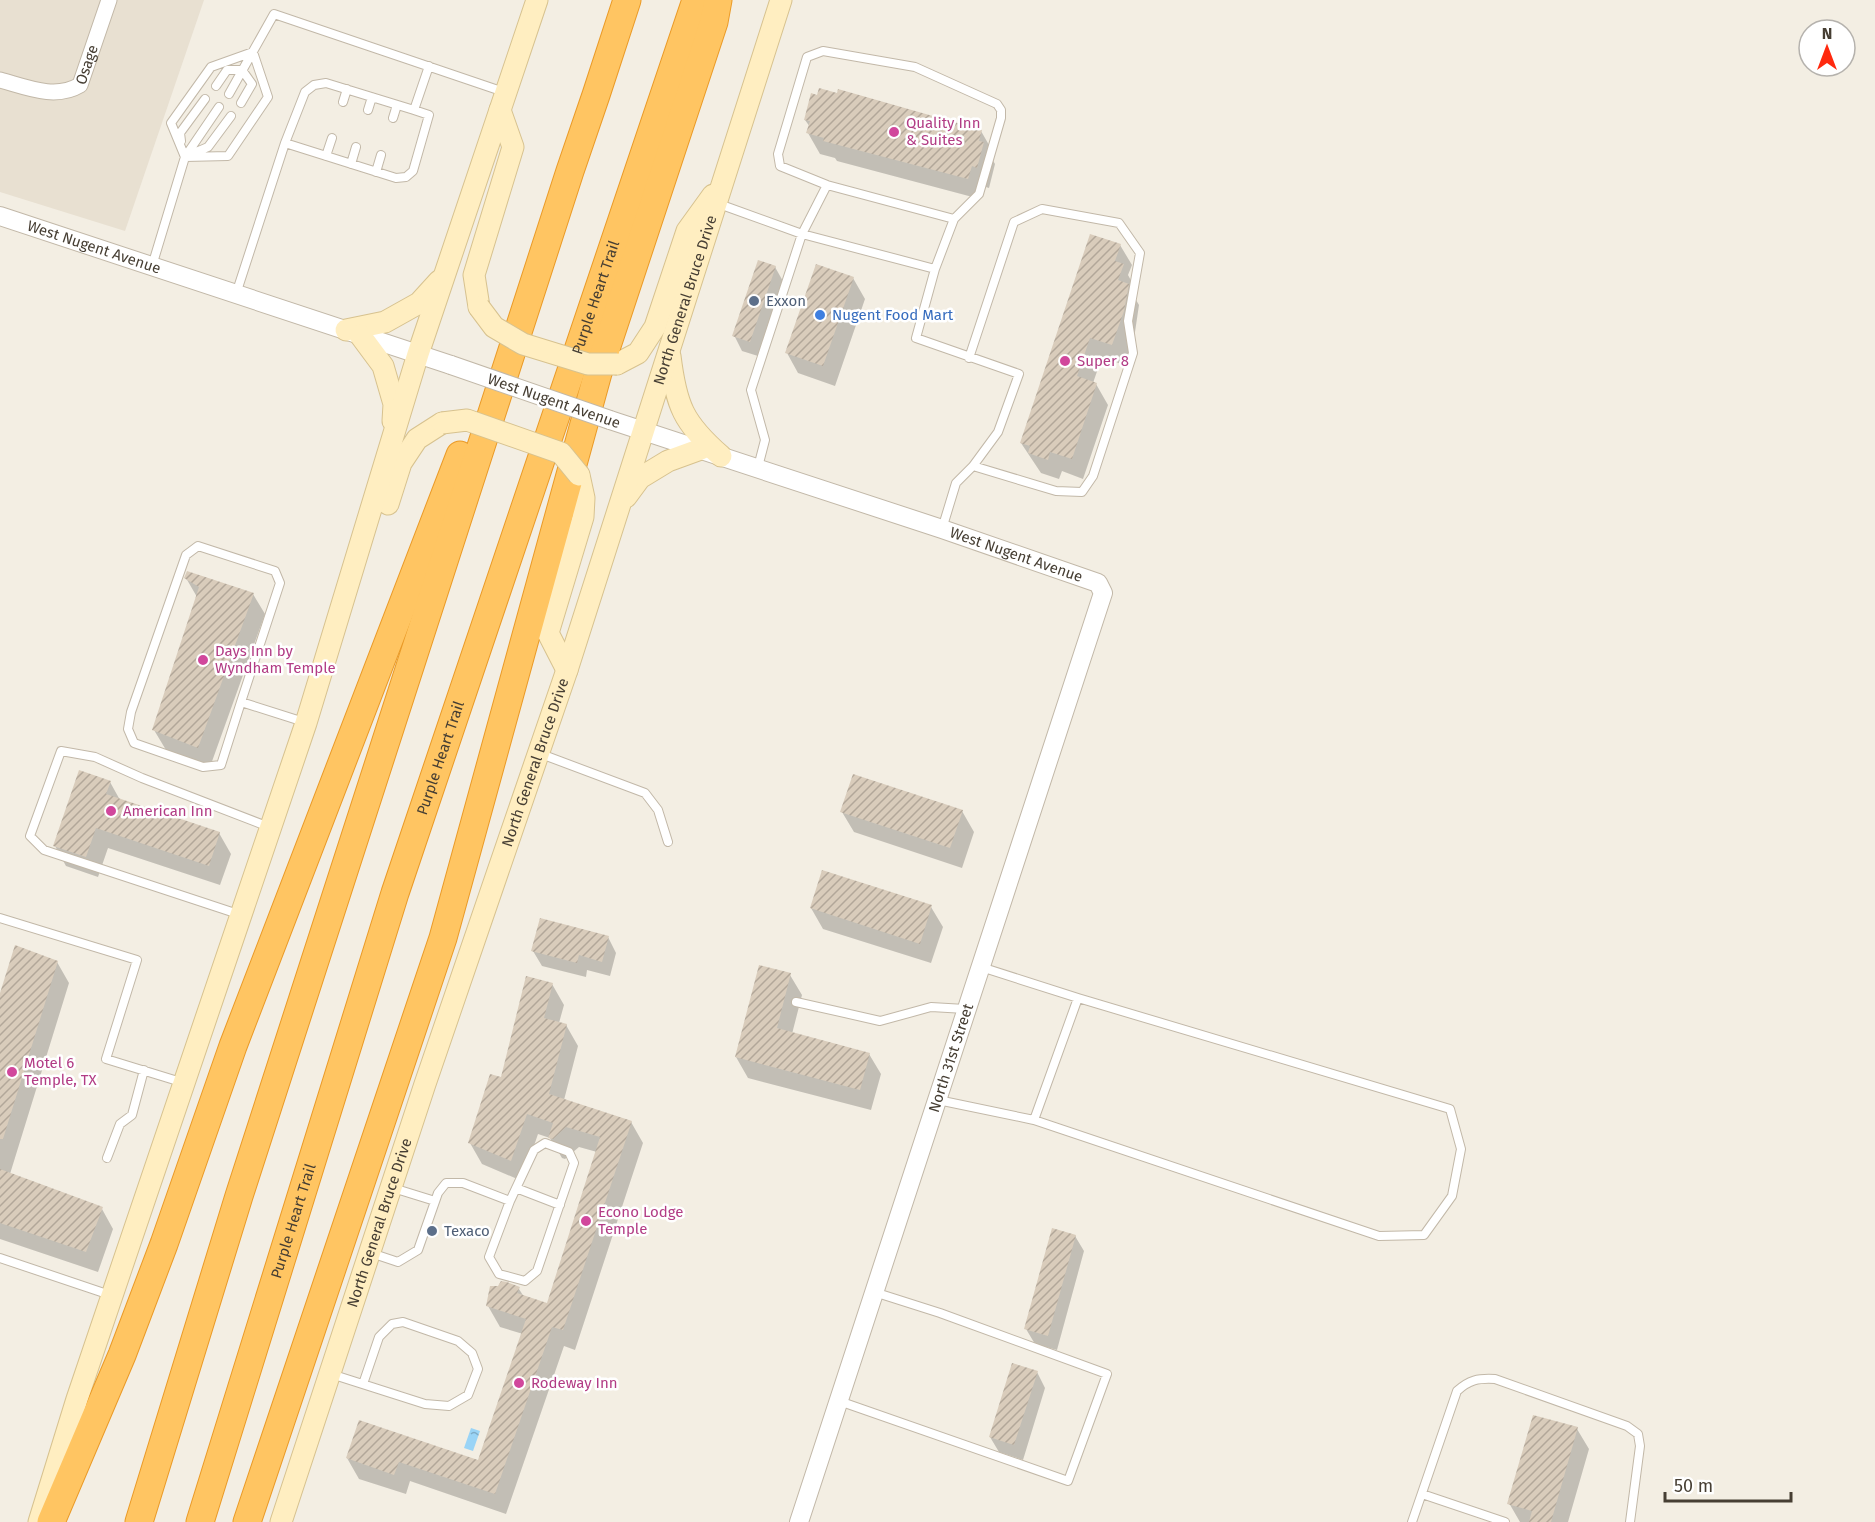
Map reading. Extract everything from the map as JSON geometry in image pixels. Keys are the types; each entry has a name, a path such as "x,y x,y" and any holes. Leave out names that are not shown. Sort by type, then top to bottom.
{"highway":[{"path":"139,1522 243,1184 627,0"},
{"name":"Purple Heart Trail","path":"200,1522 395,892 696,0"},
{"path":"247,1522 443,938 598,373 714,22 718,0"},
{"path":"51,1522 130,1333 164,1244 233,1046 570,171"}],"main road":[{"path":"39,1522 77,1399 306,723 418,354 537,0"},
{"name":"North General Bruce Drive","path":"281,1522 369,1253 567,670 781,0"},
{"path":"503,101 513,147 474,275 478,308 494,327 523,344 588,364 617,364 638,353 655,327 687,231 725,177"},
{"path":"391,443 394,404 383,366 353,332 385,322 419,303 445,274"},
{"path":"670,349 673,381 682,410 698,435 721,456"},
{"path":"358,552 376,538 401,463 417,439 442,423 467,420 561,453 579,475 584,498 583,517 548,633 567,670"},
{"path":"619,507 640,478 668,461 701,449"}],"street":[{"name":"Osage","path":"0,80 45,92 69,92 80,85 110,0"},
{"name":"West Nugent Avenue","path":"0,216 942,529 1098,583 1103,593"},
{"name":"North 31st Street","path":"799,1522 1103,593"}],"lane":[{"path":"228,94 274,14 429,66 503,101"},
{"path":"942,529 956,483 973,466 998,432 1019,374 916,338 935,269 954,219 979,194 1001,118 1001,110 997,104 915,67 823,51 807,57 778,154 780,166 827,185 954,219"},
{"path":"185,157 228,156 268,97 253,52"},
{"path":"185,157 171,123 211,67 253,52"},
{"path":"414,110 429,66"},
{"path":"216,86 227,70 242,70"},
{"path":"241,103 252,84 242,70"},
{"path":"236,294 285,143 305,92 314,85 326,83 429,115 413,171 406,177 396,178 285,143"},
{"path":"344,102 347,89"},
{"path":"368,110 372,97"},
{"path":"185,157 180,133 205,99"},
{"path":"393,118 397,105"},
{"path":"152,266 185,157 219,107"},
{"path":"185,157 208,147 231,116"},
{"path":"326,156 332,138"},
{"path":"351,164 356,147"},
{"path":"376,172 381,155"},
{"path":"758,468 765,440 751,390 802,234 827,185"},
{"path":"717,204 802,234 935,269"},
{"path":"969,358 1014,222 1042,209 1119,223 1140,254 1128,321 1133,353 1093,476 1082,492 1056,491 973,466"},
{"path":"198,546 275,571 280,583 241,702 221,765 203,767 134,743 128,729 131,712 186,555 198,546"},
{"path":"241,702 306,723"},
{"path":"242,915 44,850 30,836 35,820 61,751 95,757 142,778 270,827"},
{"path":"538,754 645,793 658,810 668,842"},
{"path":"0,918 137,960 106,1059 184,1082"},
{"path":"937,1100 1034,1120 1379,1236 1424,1235 1452,1196 1461,1149 1450,1109 981,967"},
{"path":"1034,1120 1078,998"},
{"path":"796,1002 880,1021 931,1007 967,1009"},
{"path":"107,1158 120,1124 132,1115 144,1070"},
{"path":"545,1143 569,1152 574,1163 560,1205 537,1271 525,1281 499,1274 489,1257 510,1201 534,1149 545,1143"},
{"path":"369,1253 398,1262 418,1250 438,1193 446,1184 463,1183 510,1201"},
{"path":"391,1188 435,1201"},
{"path":"516,1188 560,1205"},
{"path":"0,1258 112,1295"},
{"path":"839,1401 1068,1481 1107,1374 979,1327 874,1292"},
{"path":"330,1374 425,1404 449,1406 468,1395 478,1369 472,1353 458,1341 403,1322 392,1324 379,1336 363,1384"},
{"path":"1413,1522 1457,1390 1467,1382 1480,1378 1495,1379 1628,1426 1638,1434 1640,1446 1630,1522"},
{"path":"1422,1494 1505,1522"}],"shaded area":[{"path":"0,0 204,0 125,231 0,192"}],"water":[{"path":"471,1428 480,1431 473,1451 464,1448"}],"building":[{"name":"Quality Inn & Suites","path":"819,88 837,93 838,89 982,130 979,141 984,142 977,168 972,166 968,179 823,141 824,138 806,133 810,121 804,120 811,93 817,95"},
{"name":"Super 8","path":"1090,234 1121,244 1115,261 1124,264 1118,280 1129,284 1124,311 1112,345 1090,338 1077,376 1097,383 1072,459 1050,452 1048,460 1028,453 1030,446 1020,443"},
{"name":"Exxon","path":"758,260 776,266 750,342 732,336"},
{"name":"Nugent Food Mart","path":"816,264 854,277 823,366 785,353"},
{"name":"Days Inn by Wyndham Temple","path":"187,571 254,593 198,748 152,730 199,587 184,578"},
{"name":"American Inn","path":"79,770 111,781 106,794 220,832 209,866 96,828 86,857 53,846"},
{"path":"853,774 963,810 950,848 840,812"},
{"path":"822,870 932,905 920,944 810,908"},
{"path":"540,918 609,936 602,962 579,955 577,963 531,951"},
{"name":"Motel 6 Temple, TX","path":"15,945 58,961 3,1139 0,1139 0,993"},
{"path":"759,965 791,973 777,1028 870,1053 860,1090 735,1057"},
{"path":"526,976 553,983 544,1018 567,1024 549,1094 632,1121 563,1330 552,1327 495,1494 399,1462 394,1475 346,1458 359,1420 478,1460 526,1319 486,1306 490,1286 498,1286 501,1281 507,1282 520,1287 517,1293 547,1303 600,1137 566,1127 553,1139 548,1138 553,1123 527,1114 511,1161 468,1143 490,1074 501,1077"},
{"path":"0,1169 103,1207 86,1252 0,1223"},
{"path":"1052,1228 1076,1235 1048,1336 1024,1329"},
{"path":"1012,1363 1038,1371 1014,1445 989,1437"},
{"path":"1533,1415 1578,1427 1551,1522 1529,1522 1532,1511 1507,1504"}],"place":[{"name":"Quality Inn & Suites","path":"894,132"},
{"name":"Exxon","path":"754,301"},
{"name":"Nugent Food Mart","path":"820,315"},
{"name":"Super 8","path":"1065,361"},
{"name":"Days Inn by Wyndham Temple","path":"203,660"},
{"name":"American Inn","path":"111,811"},
{"name":"Motel 6 Temple, TX","path":"12,1072"},
{"name":"Econo Lodge Temple","path":"586,1221"},
{"name":"Texaco","path":"432,1231"},
{"name":"Rodeway Inn","path":"519,1383"}]}
